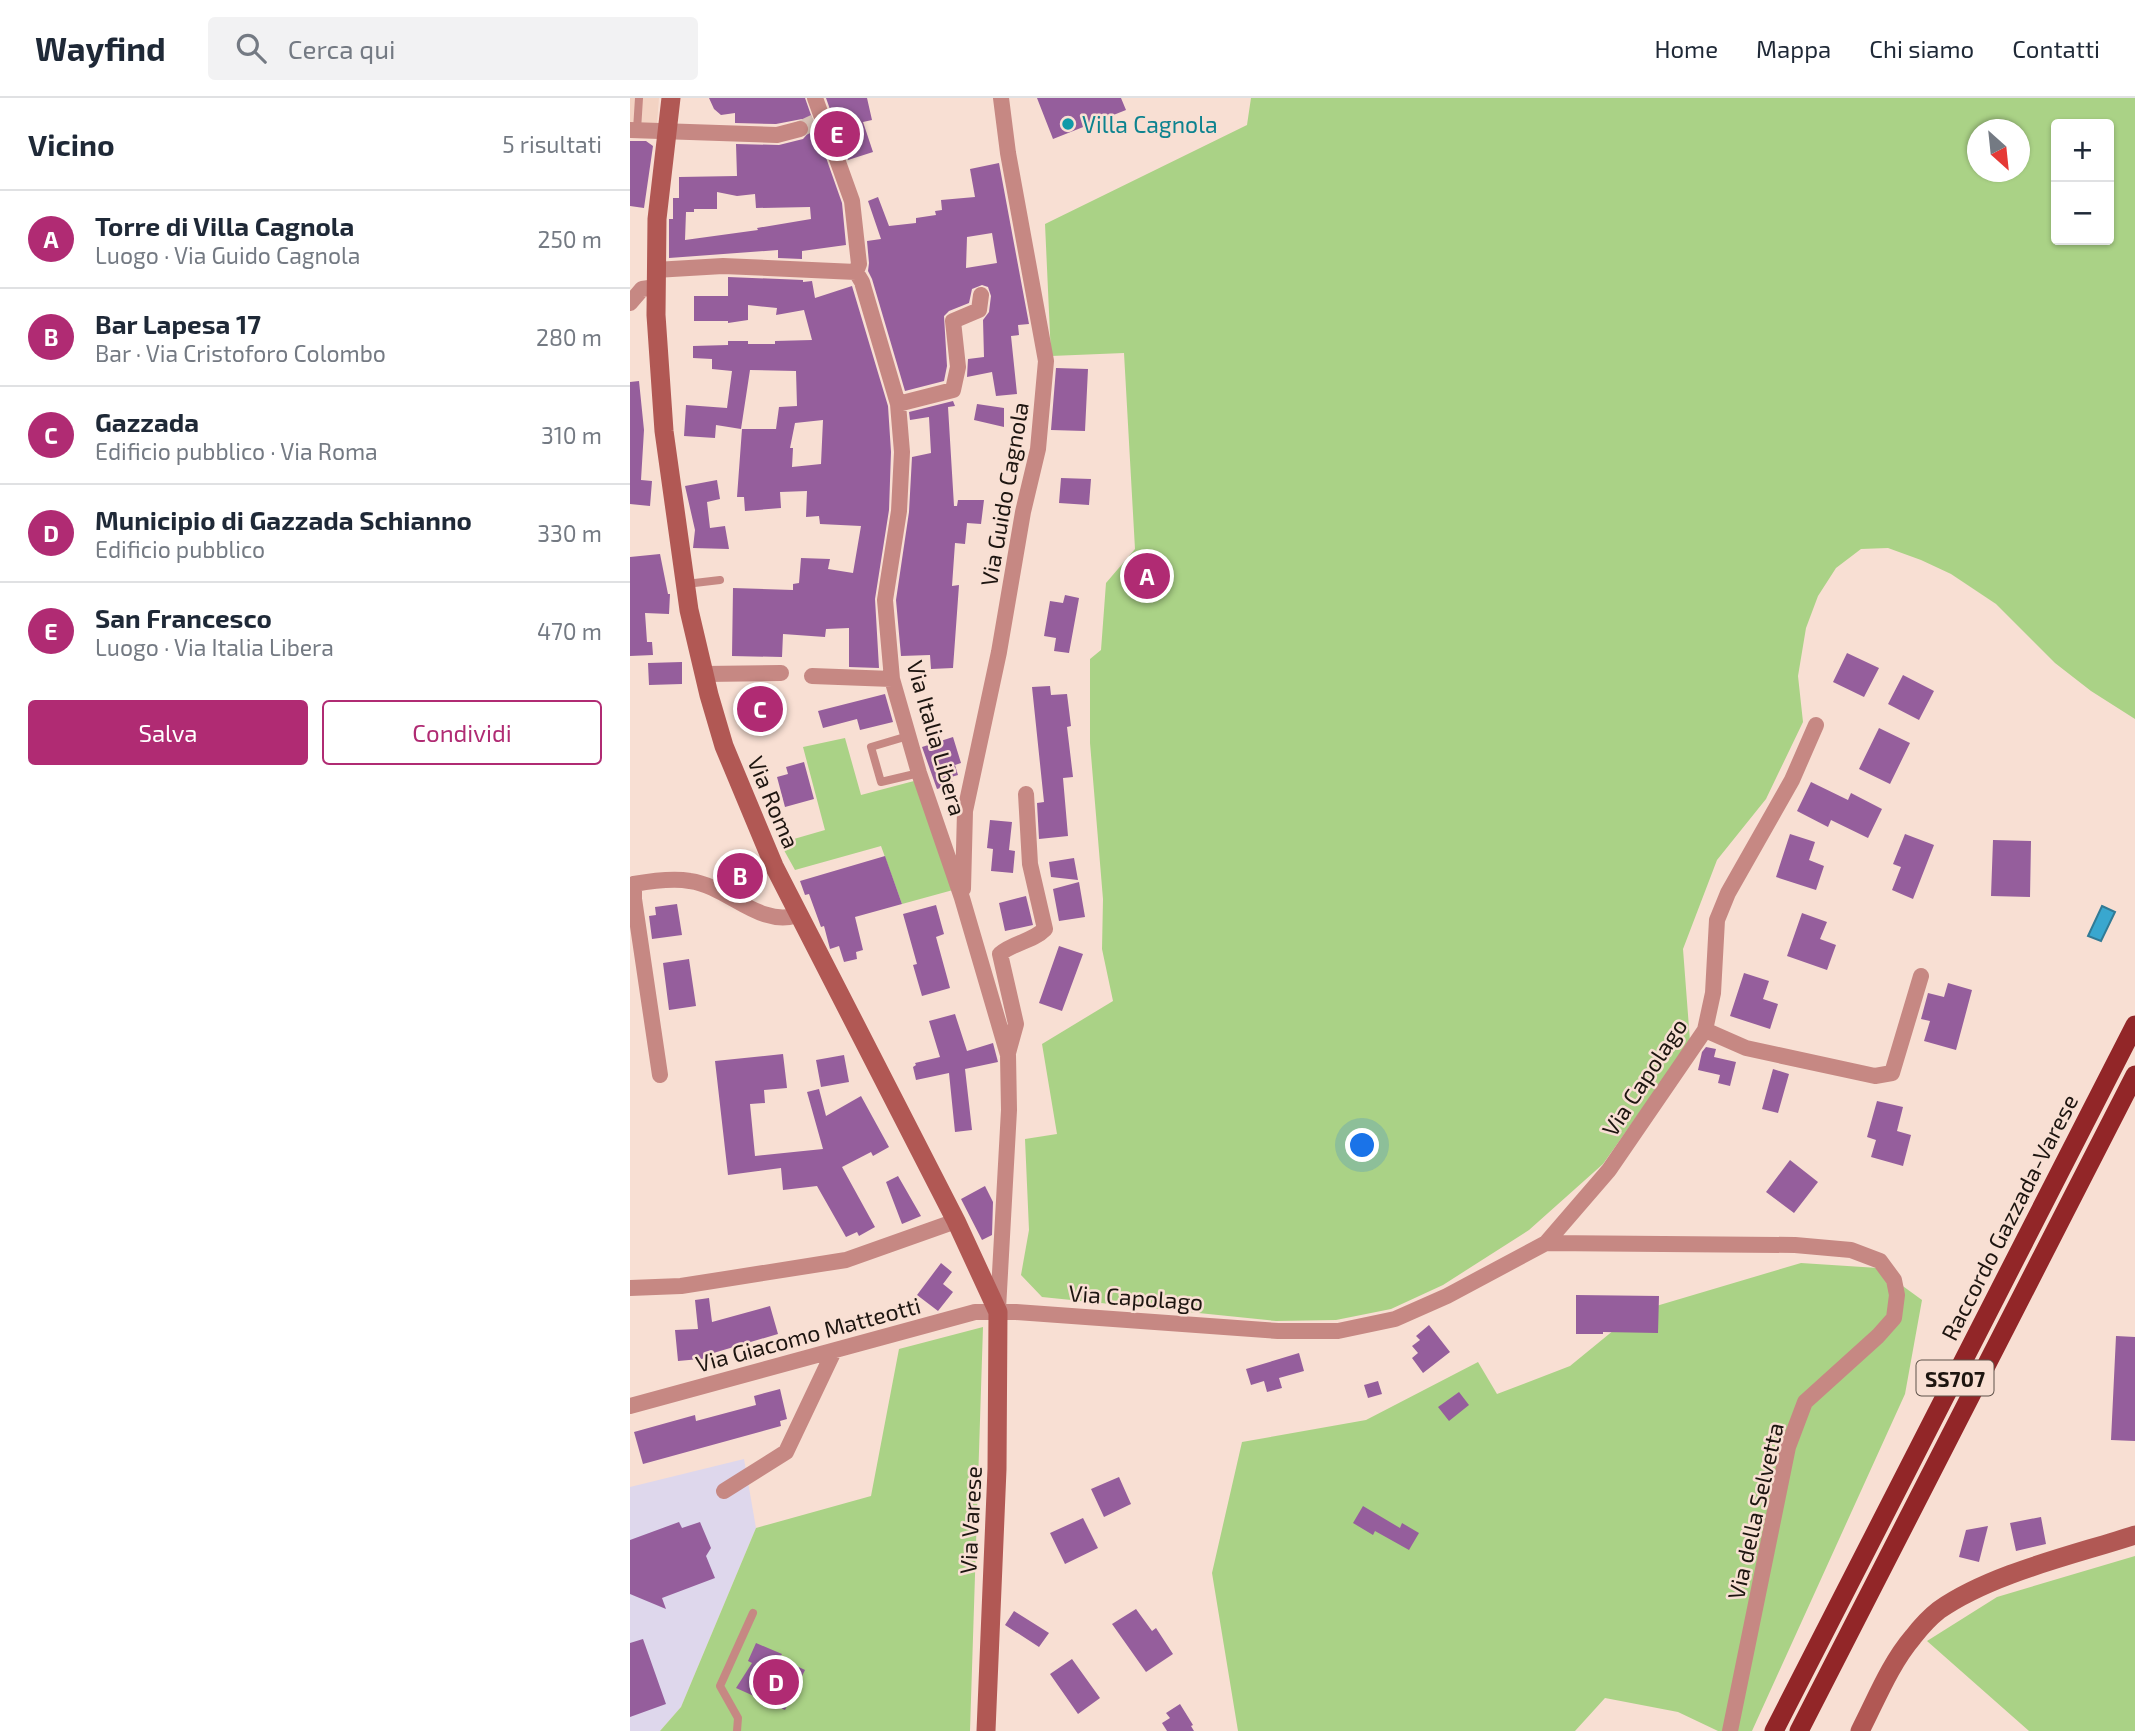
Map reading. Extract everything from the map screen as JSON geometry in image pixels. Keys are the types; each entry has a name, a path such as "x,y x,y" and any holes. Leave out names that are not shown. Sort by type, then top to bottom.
{"highway":[{"name":"Raccordo Gazzada-Varese","path":"1774,1731 2135,1025"},
{"name":"Raccordo Gazzada-Varese","path":"1799,1731 2135,1075"}],"main road":[{"name":"Via Roma","path":"671,98 657,219 655,278 664,432 685,584 704,674 724,746 798,915 956,1221 998,1312"},
{"name":"Via Varese","path":"986,1731 998,1469 998,1312"},
{"path":"1860,1731 1911,1638 1937,1611 1966,1594 2004,1578 2135,1535"}],"street":[{"name":"Via Italia Libera","path":"815,98 820,120 852,201 859,264 856,272 862,282 898,404 902,452 899,511 885,600 892,678 919,773 962,898 1008,1055 1009,1110 998,1312"},
{"name":"Via Guido Cagnola","path":"962,898 965,811 999,652 1023,512 1038,449 1046,361 1000,98"},
{"path":"634,130 777,135 800,129"},
{"path":"630,303 655,278 723,266 856,272"},
{"path":"898,404 953,390 958,367 953,321 979,310 981,295"},
{"path":"704,674 781,673"},
{"path":"812,676 892,678"},
{"name":"Via Capolago","path":"998,1312 1278,1331 1338,1331 1395,1319 1447,1296 1546,1243 1609,1170 1704,1030 1713,993 1717,920 1728,894 1792,780 1816,724"},
{"path":"1008,1055 1016,1024 1000,954 1010,945 1037,937 1045,929 1030,864 1026,794"},
{"path":"660,1074 634,884 690,881 712,888 772,918 787,919 798,915"},
{"path":"1704,1030 1746,1048 1875,1076 1892,1073 1921,976"},
{"path":"630,1288 681,1286 846,1260 956,1221"},
{"name":"Via Capolago","path":"1546,1243 1795,1245 1851,1250 1880,1261 1894,1280 1897,1295"},
{"name":"Via della Selvetta","path":"1730,1731 1788,1447 1805,1402 1878,1336 1894,1318 1897,1295"},
{"name":"Via Giacomo Matteotti","path":"630,1406 833,1353 975,1312 998,1312"},
{"path":"724,1491 786,1452 833,1353"}],"lane":[{"path":"634,130 639,98"},
{"path":"685,584 720,580"},
{"path":"908,736 871,747 881,782 919,773"},
{"path":"737,1731 738,1718 720,1686 753,1613"}],"shaded area":[{"path":"630,98 659,98 657,123 630,123"},
{"path":"744,1459 756,1528 681,1707 660,1731 630,1731 630,1487"}],"green space":[{"path":"1251,98 2135,98 2135,719 2091,691 2055,663 1996,604 1951,574 1888,548 1861,549 1836,568 1818,596 1806,628 1798,676 1803,722 1766,799 1717,860 1683,949 1690,1041 1603,1164 1529,1230 1443,1285 1391,1309 1336,1320 1276,1321 1042,1297 1021,1275 1029,1230 1025,1139 1057,1134 1042,1044 1113,1001 1102,949 1103,899 1090,743 1090,659 1101,650 1106,583 1135,549 1124,353 1051,356 1045,224 1247,125"},
{"path":"845,738 861,795 914,781 953,890 902,904 881,846 795,870 780,843 825,830 803,747"},
{"path":"1801,1263 1878,1268 1922,1300 1905,1394 1752,1731 1718,1731 1678,1712 1605,1698 1575,1731 1238,1731 1212,1573 1242,1442 1366,1420 1478,1362 1497,1394 1570,1366 1636,1312"},
{"path":"983,1327 970,1731 660,1731 681,1707 756,1528 871,1496 899,1349"},
{"path":"2135,1556 2135,1731 2029,1731 1927,1641 1997,1597"}],"water":[{"path":"2102,906 2115,912 2101,941 2088,936"}],"building":[{"path":"709,98 805,98 842,203 846,245 802,251 802,259 778,258 778,250 669,258 669,219 673,219 673,198 679,198 679,177 737,176 736,144 779,145 803,139 810,131 808,122 802,119 776,124 735,123 735,113 721,115 714,109","holes":["717,192 737,196 755,194 756,208 810,207 811,219 757,228 758,230 685,240 686,212 694,212 694,209 717,209"]},
{"path":"826,98 867,98 872,120 863,122 873,152 848,160"},
{"name":"Villa Cagnola","path":"1037,98 1121,98 1126,110 1053,139"},
{"path":"630,141 646,141 653,146 644,208 630,206"},
{"path":"999,163 1029,324 1018,325 1019,335 1011,336 1017,394 996,396 992,372 967,377 968,359 984,357 983,320 989,312 991,296 988,287 982,285 972,289 969,303 949,311 944,316 947,366 944,381 905,391 868,271 867,241 881,239 868,201 878,197 889,226 916,223 916,218 936,215 935,211 942,210 941,200 975,197 970,169","holes":["992,233 997,263 966,268 967,237"]},
{"path":"728,277 812,281 815,298 852,286 888,406 891,452 889,510 875,599 879,668 849,667 849,628 826,629 825,637 783,634 782,657 732,656 733,588 793,590 793,584 799,583 801,558 830,559 828,569 853,573 861,526 820,524 819,516 806,517 807,491 780,492 781,508 745,511 744,497 737,497 742,429 776,429 779,407 797,406 796,371 750,370 741,429 716,425 715,438 684,436 686,405 727,408 732,371 712,369 712,359 693,358 693,346 728,345 728,341 775,344 775,341 812,340 804,310 776,315 777,308 748,305 748,320 728,323 694,321 694,296 728,296","holes":["823,420 821,464 792,467 793,448 790,448 795,423"]},
{"path":"1056,368 1088,369 1085,431 1051,430"},
{"path":"639,381 644,430 641,480 652,481 650,506 630,504 630,382"},
{"path":"953,401 955,406 948,407 954,506 957,506 958,500 984,500 981,524 967,523 965,544 955,543 952,586 959,585 953,668 931,669 930,655 901,656 896,600 909,512 912,457 931,453 929,417 910,420 909,412"},
{"path":"977,404 1004,408 1004,427 974,420"},
{"path":"1061,478 1091,479 1089,505 1059,503"},
{"path":"717,480 720,499 707,502 710,528 725,526 729,549 693,548 695,530 685,486"},
{"path":"660,554 670,594 669,614 645,613 647,642 652,642 653,655 630,656 630,557"},
{"path":"1065,595 1079,598 1069,653 1054,651 1056,638 1044,636 1050,601 1063,603"},
{"path":"1847,653 1879,668 1864,697 1833,682"},
{"path":"682,662 682,684 649,685 648,663"},
{"path":"1903,675 1934,691 1919,720 1888,704"},
{"path":"772,686 784,721 748,732 737,697"},
{"path":"1050,686 1051,695 1067,694 1071,726 1067,727 1073,777 1063,778 1068,836 1039,839 1037,803 1044,802 1032,687"},
{"path":"885,694 893,722 860,730 857,719 823,728 818,711"},
{"path":"1879,728 1910,743 1890,784 1859,769"},
{"path":"953,737 961,763 955,765 958,775 951,777 953,784 937,789 922,747"},
{"path":"804,762 814,799 785,807 777,777 788,774 786,767"},
{"path":"1811,782 1848,800 1851,793 1882,809 1868,838 1831,820 1828,827 1797,811"},
{"path":"990,820 1012,822 1009,850 1015,851 1013,873 991,871 993,849 987,848"},
{"path":"1790,834 1815,842 1809,860 1824,866 1816,890 1776,877"},
{"path":"1905,834 1934,845 1913,899 1892,890 1901,867 1893,864"},
{"path":"1993,840 2031,841 2030,897 1991,896"},
{"path":"740,855 757,890 747,895 734,887 723,863"},
{"path":"885,856 902,904 855,917 863,950 856,952 857,959 844,962 839,946 830,949 824,926 821,927 809,894 805,895 800,881"},
{"path":"1074,858 1078,880 1051,877 1049,862"},
{"path":"1079,882 1085,917 1059,921 1053,889"},
{"path":"1026,896 1033,925 1005,931 999,903"},
{"path":"677,904 682,935 652,939 649,916 656,915 655,907"},
{"path":"936,905 944,934 936,937 950,988 922,996 913,965 917,964 903,914"},
{"path":"1802,913 1827,922 1820,939 1836,945 1827,970 1787,956"},
{"path":"1059,946 1083,954 1062,1011 1039,1003"},
{"path":"689,959 696,1006 669,1010 663,963"},
{"path":"1744,973 1769,981 1763,999 1778,1004 1770,1029 1730,1016"},
{"path":"1948,983 1972,990 1956,1050 1924,1041 1930,1021 1921,1019 1928,993 1944,997"},
{"path":"955,1014 967,1051 993,1043 998,1062 965,1069 972,1130 955,1132 949,1073 916,1080 913,1067 915,1063 940,1057 929,1021"},
{"path":"1706,1047 1716,1049 1714,1057 1736,1062 1730,1086 1718,1083 1720,1075 1698,1070 1702,1052"},
{"path":"783,1054 787,1088 764,1090 765,1103 750,1104 755,1156 823,1149 807,1092 819,1089 826,1116 861,1096 889,1147 873,1156 871,1152 842,1167 875,1227 859,1236 857,1232 846,1237 817,1186 783,1190 781,1168 728,1175 715,1061"},
{"path":"844,1055 849,1082 821,1087 816,1060"},
{"path":"1773,1069 1789,1074 1778,1113 1762,1109"},
{"path":"1877,1101 1903,1107 1897,1131 1911,1135 1903,1166 1871,1157 1876,1140 1867,1137"},
{"path":"1790,1160 1818,1182 1794,1213 1766,1192"},
{"path":"898,1176 921,1216 902,1224 886,1182"},
{"path":"985,1186 993,1202 992,1235 982,1240 961,1199"},
{"path":"941,1263 952,1272 943,1284 953,1292 938,1311 917,1295"},
{"path":"1576,1295 1659,1296 1658,1333 1576,1334"},
{"path":"709,1298 712,1322 770,1306 778,1334 710,1354 711,1358 678,1361 675,1330 698,1329 695,1300"},
{"path":"1429,1325 1450,1352 1423,1373 1412,1358 1418,1353 1412,1346 1420,1340 1416,1336"},
{"path":"2116,1336 2135,1337 2135,1441 2111,1440"},
{"path":"1299,1353 1304,1371 1279,1378 1282,1388 1267,1392 1264,1381 1251,1385 1246,1369"},
{"path":"1378,1381 1382,1394 1368,1398 1364,1385"},
{"path":"780,1389 787,1419 780,1421 781,1426 643,1464 634,1432 695,1415 696,1421 756,1405 754,1396"},
{"path":"1459,1392 1469,1405 1449,1421 1438,1407"},
{"path":"1119,1477 1131,1504 1104,1517 1091,1489"},
{"path":"1363,1506 1400,1528 1402,1523 1419,1533 1409,1550 1375,1531 1373,1535 1353,1523"},
{"path":"2041,1517 2046,1544 2016,1551 2010,1523"},
{"path":"1083,1518 1098,1548 1065,1564 1050,1533"},
{"path":"679,1522 682,1528 700,1522 711,1548 706,1556 715,1578 662,1598 666,1609 630,1594 630,1540"},
{"path":"1988,1526 1979,1562 1959,1557 1966,1530"},
{"path":"1136,1609 1152,1631 1156,1628 1173,1654 1146,1672 1112,1624"},
{"path":"1014,1611 1049,1633 1039,1647 1005,1625"},
{"path":"643,1639 666,1704 630,1717 630,1643"},
{"path":"756,1643 782,1654 780,1658 805,1670 785,1710 736,1688 752,1663 748,1661"},
{"path":"1072,1659 1100,1698 1078,1714 1050,1674"},
{"path":"1180,1704 1194,1731 1167,1731 1162,1723 1170,1718 1166,1713"}],"tunnel":[{"path":"800,129 817,121"}],"place":[{"name":"Villa Cagnola","path":"1068,124"},
{"name":"San Francesco","path":"837,134"},
{"name":"Torre di Villa Cagnola","path":"1147,576"},
{"name":"Gazzada","path":"760,709"},
{"name":"Bar Lapesa 17","path":"740,876"},
{"name":"Municipio di Gazzada Schianno","path":"776,1682"}]}
